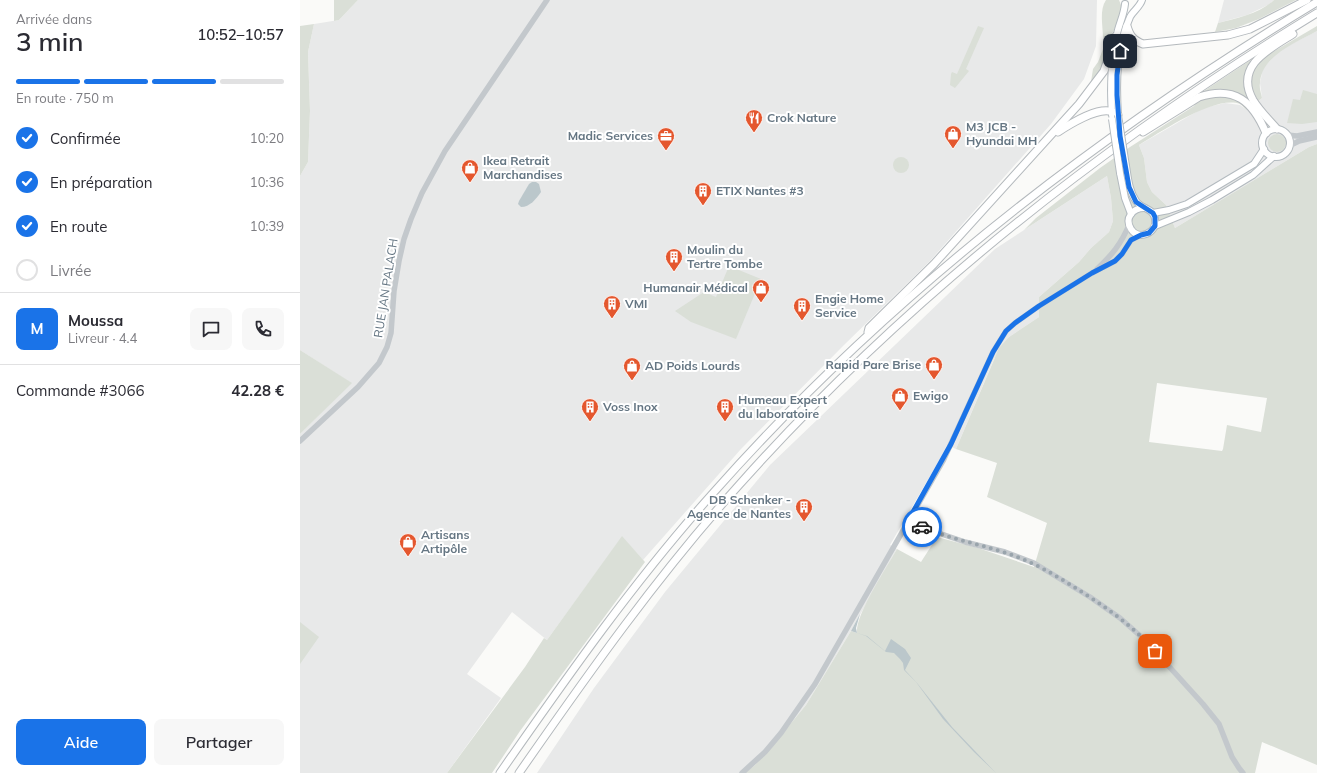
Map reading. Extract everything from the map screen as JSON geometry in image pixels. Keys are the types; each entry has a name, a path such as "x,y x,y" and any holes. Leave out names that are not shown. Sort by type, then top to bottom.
{"highway":[{"path":"1127,26 1129,34 1136,42 1143,44 1228,35 1250,29 1307,0"},
{"path":"500,773 596,639 654,562 727,477 784,417 867,337 956,258 1030,198 1082,159 1206,72 1317,2"},
{"path":"518,773 582,682 642,601 712,516 785,436 858,362 946,282 1029,213 1137,131 1222,73 1317,13"},
{"path":"1277,129 1253,100 1249,88 1248,78 1256,59 1308,23 1309,18"},
{"path":"867,337 869,328 934,264 1079,104 1104,71 1116,36"},
{"path":"1137,131 1143,132 1199,97 1218,93 1239,97 1246,101 1261,120 1266,133"},
{"path":"1049,138 1068,125 1087,116 1103,111 1114,115"}],"main road":[{"path":"1142,0 1130,17 1120,51 1114,115 1126,166 1129,187 1136,202 1153,213 1169,210 1192,201 1254,164 1264,149 1263,141 1266,133 1269,131 1277,129 1281,130 1288,135 1289,138 1288,150 1282,155 1274,156 1253,175 1212,200 1189,212 1155,226 1149,233 1141,235 1133,232 1128,221 1131,214 1137,209 1144,208"},
{"path":"1124,2 1130,8 1136,8"},
{"path":"1124,2 1123,14 1116,36 1111,77 1120,173 1125,198 1131,214"},
{"path":"1264,149 1274,156"},
{"path":"1153,213 1155,217 1155,226"}],"street":[{"name":"RUE JAN PALACH","path":"300,441 358,387 379,363 387,347 391,333 394,291 402,246 422,193 445,151 548,0"},
{"path":"1288,135 1297,136 1317,132"},
{"path":"1289,146 1299,141 1317,137"},
{"path":"1092,273 1111,256 1120,244 1129,225"},
{"path":"742,773 765,752 797,712 815,684 951,444 1000,339 1015,323 1030,312 1092,273 1115,261 1122,254 1131,240 1141,235"},
{"path":"908,521 965,542 1004,552 1034,563 1090,597 1120,618 1146,641 1219,724 1232,757 1238,768 1243,773"}],"shaded area":[{"path":"334,0 358,0 339,20 334,21"},
{"path":"358,0 1097,0 1096,46 1084,79 1051,124 930,261 741,449 643,560 622,537 547,640 512,612 467,674 501,698 447,773 300,773 300,434 351,383 300,350 300,176 308,162 310,111 308,52 314,24 339,20"},
{"path":"1106,0 1119,0 1121,5 1121,15 1112,34 1106,59 1101,71 1090,88 1093,69 1098,62 1103,49 1103,42 1106,38 1103,38 1102,18"},
{"path":"1224,0 1274,0 1268,5 1247,15 1218,23"},
{"path":"1274,0 1296,0 1259,19 1236,28 1215,32 1218,23 1255,12 1262,9"},
{"path":"314,24 308,52 310,111 308,162 300,176 300,26"},
{"path":"978,26 984,28 966,69 969,71 955,88 950,85 951,74 952,72 957,74"},
{"path":"1317,26 1317,31 1281,51 1267,65 1262,73 1260,83 1262,98 1247,110 1240,104 1229,103 1217,105 1188,116 1139,145 1144,158 1147,182 1152,192 1166,205 1175,228 1309,147 1317,144 1317,765 1262,742 1255,773 745,773 755,765 773,745 806,705 851,631 857,633 861,615 866,603 897,549 921,562 937,537 978,548 1034,567 1047,523 987,497 997,463 956,449 999,348 1009,337 1039,317 1039,297 1079,262 1091,248 1109,232 1113,221 1107,176 1024,230 1036,218 1100,168 1194,106 1201,93 1249,61 1271,53","holes":["1157,383 1267,398 1261,432 1227,425 1222,451 1149,442"]},
{"path":"1317,31 1317,144 1309,147 1175,228 1166,205 1152,192 1147,182 1144,158 1139,145 1203,108 1225,103 1240,105 1247,110 1262,98 1260,83 1263,68 1280,50"},
{"path":"1303,90 1317,94 1317,122 1302,124 1287,123 1293,99 1300,100"},
{"path":"1277,134 1283,137 1286,143 1283,149 1277,152 1271,149 1268,143 1271,137"},
{"path":"898,157 904,157 909,162 907,171 904,173 898,173 893,168 893,162"},
{"path":"1107,176 1113,221 1109,232 1091,248 1079,262 1039,297 1039,317 1009,337 994,359 956,449 947,445 890,545 897,549 851,631 806,705 755,765 745,773 537,773 594,688 665,592 770,465 995,249"},
{"path":"532,182 539,184 541,192 530,204 521,207 518,204 519,201 529,184"},
{"path":"729,266 761,279 736,339 691,322 675,311 704,292 716,297"},
{"path":"300,350 352,383 300,434"},
{"path":"622,536 645,562 520,731 492,773 447,773 525,667 544,638 547,640"},
{"path":"860,614 856,628 857,633 851,631"},
{"path":"300,622 319,637 300,664"},
{"path":"857,633 867,636 885,651 891,639 905,649 911,658 905,670 917,683 952,727 996,773 943,719 916,682 904,670 903,663 900,659 894,653 886,652 866,636"}],"way so far":[{"path":"922,527 965,542 1004,552 1034,563 1061,578 1120,618 1155,651"}],"place":[{"name":"Crok Nature","path":"754,133"},
{"name":"M3 JCB - Hyundai MH","path":"953,149"},
{"name":"Madic Services","path":"666,151"},
{"name":"Ikea Retrait Marchandises","path":"470,183"},
{"name":"ETIX Nantes #3","path":"703,206"},
{"name":"Moulin du Tertre Tombe","path":"674,272"},
{"name":"Humanair Médical","path":"761,303"},
{"name":"VMI","path":"612,319"},
{"name":"Engie Home Service","path":"802,321"},
{"name":"Rapid Pare Brise","path":"934,380"},
{"name":"AD Poids Lourds","path":"632,381"},
{"name":"Ewigo","path":"900,411"},
{"name":"Voss Inox","path":"590,422"},
{"name":"Humeau Expert du laboratoire","path":"725,422"},
{"name":"DB Schenker - Agence de Nantes","path":"804,522"},
{"name":"Artisans Artipôle","path":"408,557"}],"route":[{"path":"922,527 908,521 951,444 993,352 1006,331 1039,306 1092,273 1115,261 1122,254 1131,240 1149,233 1155,226 1156,221 1153,213 1136,202 1129,187 1118,115 1117,75 1120,51"}]}
